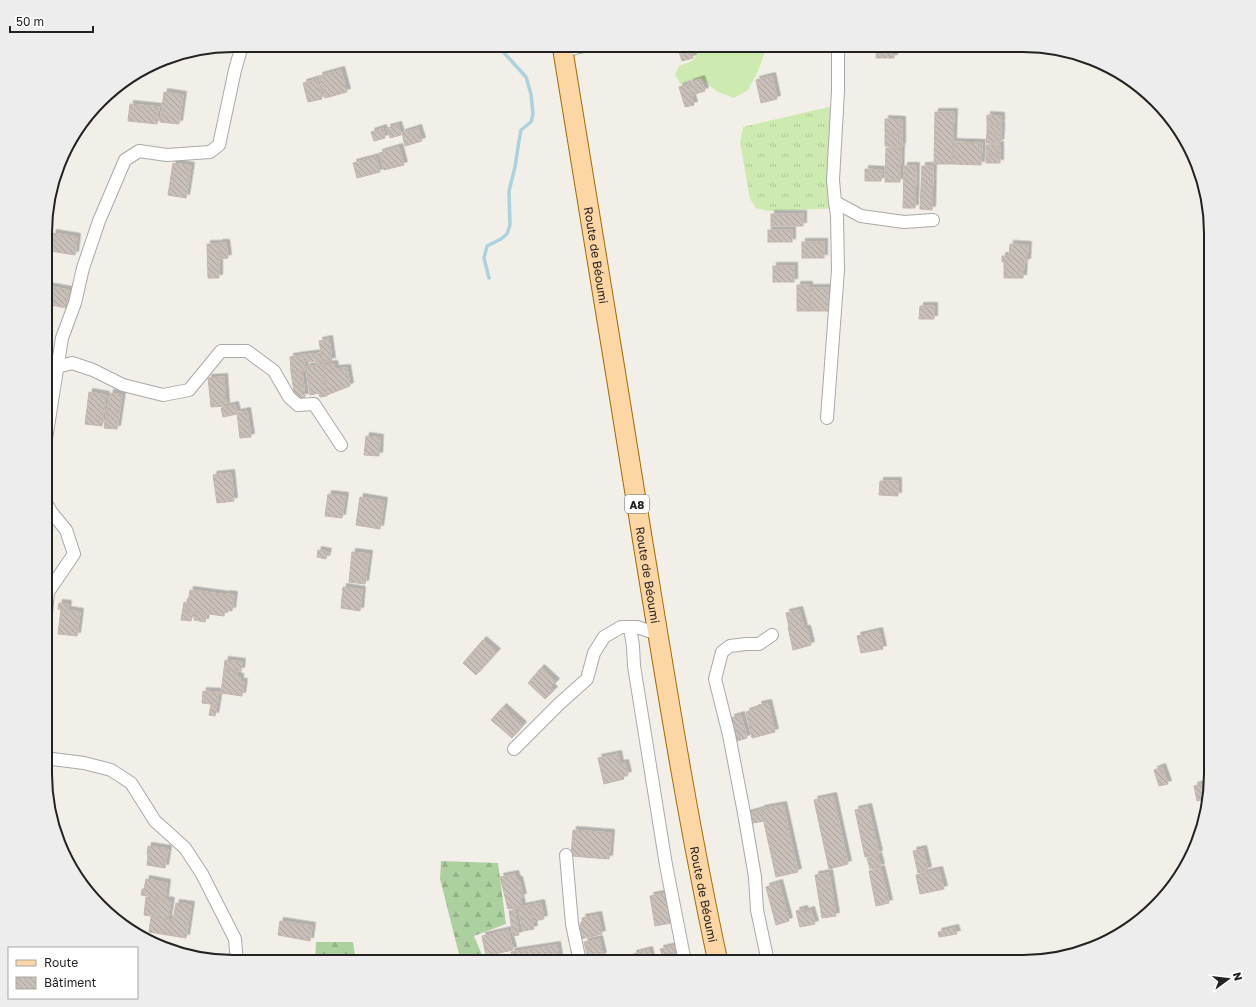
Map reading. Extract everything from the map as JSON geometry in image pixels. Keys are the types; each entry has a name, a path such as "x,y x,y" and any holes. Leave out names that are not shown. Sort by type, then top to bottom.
{"main road":[{"name":"Route de Béoumi","path":"564,52 658,634 688,810 717,955"}],"street":[{"path":"52,400 62,338 75,303 83,268 99,221 125,160 139,151 167,155 210,152 219,145 240,52"},
{"path":"827,418 838,270 837,216 834,180 838,91 838,52"},
{"path":"835,202 861,216 904,222 933,220"},
{"path":"57,367 72,363 93,370 123,385 163,395 189,390 221,351 247,351 274,371 289,397 298,405 314,404 341,445"},
{"path":"52,514 66,530 74,554 52,586"},
{"path":"514,748 587,679 594,653 604,636 621,627 637,627 658,634"},
{"path":"630,627 634,666 664,850 684,955"},
{"path":"767,955 757,910 755,877 744,813 729,735 715,679 722,652 730,646 759,644 772,635"},
{"path":"52,759 84,763 111,770 131,783 155,821 185,848 202,874 234,939 236,955"},
{"path":"566,855 572,924 579,955"}],"green space":[{"path":"696,52 765,52 758,71 748,90 734,98 718,92 701,79 693,79 681,84 675,75 679,66 692,61 697,55"},
{"path":"833,106 841,208 769,211 756,208 750,199 740,143 743,127"},
{"path":"441,861 498,863 506,924 474,936 482,955 459,955 440,879"},
{"path":"316,942 353,942 355,955 315,955"}],"building":[{"path":"679,52 692,52 693,58 682,61"},
{"path":"876,52 894,52 894,58 876,58"},
{"path":"341,70 347,92 325,98 319,76"},
{"path":"772,76 777,99 761,103 756,80"},
{"path":"317,79 322,99 308,102 303,83"},
{"path":"701,79 705,91 692,95 689,83"},
{"path":"688,84 694,105 685,107 679,87"},
{"path":"164,92 183,95 179,124 160,122"},
{"path":"130,104 159,107 157,124 128,121"},
{"path":"935,112 954,112 952,164 934,164"},
{"path":"987,115 1001,116 1001,124 987,124"},
{"path":"885,119 902,120 902,134 885,133"},
{"path":"398,125 401,135 390,138 387,128"},
{"path":"987,125 1001,125 1001,134 987,134"},
{"path":"383,128 385,138 374,141 371,132"},
{"path":"418,128 422,141 405,146 402,133"},
{"path":"885,134 902,134 902,147 885,146"},
{"path":"987,134 1001,135 1000,143 986,143"},
{"path":"953,142 982,143 981,165 952,164"},
{"path":"986,145 1000,145 1000,154 986,153"},
{"path":"399,147 404,165 384,170 379,153"},
{"path":"886,148 901,148 900,182 885,182"},
{"path":"986,154 1000,154 1000,163 986,163"},
{"path":"376,157 380,172 357,178 353,163"},
{"path":"173,163 191,166 186,198 168,195"},
{"path":"904,166 916,166 915,208 903,208"},
{"path":"922,166 933,166 932,210 920,209"},
{"path":"865,169 882,170 881,181 865,181"},
{"path":"771,214 803,214 803,226 771,226"},
{"path":"768,230 792,230 792,242 768,242"},
{"path":"53,233 77,237 75,255 52,251"},
{"path":"802,242 824,242 824,258 802,258"},
{"path":"219,243 226,243 228,258 221,259"},
{"path":"207,244 219,244 219,278 208,278"},
{"path":"1010,244 1028,245 1027,262 1024,262 1023,278 1004,278 1004,262 1002,262 1002,256 1009,256"},
{"path":"773,266 794,266 794,282 773,282"},
{"path":"797,285 809,285 810,311 797,311"},
{"path":"52,287 69,290 66,308 52,305"},
{"path":"810,288 828,288 828,311 810,311"},
{"path":"920,306 934,306 934,319 919,319"},
{"path":"329,339 332,361 323,362 319,341"},
{"path":"321,353 323,364 316,365 315,361 304,361 303,355"},
{"path":"303,355 305,370 291,372 290,357"},
{"path":"334,364 335,369 347,368 350,386 327,395 323,365"},
{"path":"323,365 327,396 320,397 319,393 310,395 306,367"},
{"path":"302,371 305,397 295,398 291,372"},
{"path":"224,377 226,406 211,407 208,378"},
{"path":"89,392 106,395 102,426 85,424"},
{"path":"110,393 122,395 117,429 104,428"},
{"path":"235,405 237,414 223,417 221,408"},
{"path":"247,411 251,437 240,438 237,413"},
{"path":"366,436 380,438 379,456 364,455"},
{"path":"231,473 234,501 217,503 213,475"},
{"path":"880,481 898,481 898,496 879,495"},
{"path":"328,494 345,496 342,518 325,516"},
{"path":"360,497 384,501 380,529 356,525"},
{"path":"318,550 328,552 326,559 317,557"},
{"path":"352,552 369,554 365,584 349,582"},
{"path":"343,587 362,590 360,611 341,608"},
{"path":"190,590 227,595 224,616 187,611"},
{"path":"227,594 234,595 232,611 225,610"},
{"path":"184,602 188,603 187,611 193,612 191,621 181,620"},
{"path":"59,603 68,604 67,610 58,609"},
{"path":"61,609 80,612 77,636 58,634"},
{"path":"799,610 803,624 789,627 786,613"},
{"path":"195,612 206,614 205,622 194,620"},
{"path":"803,624 804,629 807,629 811,645 793,650 788,627"},
{"path":"879,631 883,649 861,653 857,636"},
{"path":"483,640 497,652 476,675 463,663"},
{"path":"225,660 242,662 241,671 224,669"},
{"path":"541,668 556,682 551,687 554,690 545,699 528,683"},
{"path":"224,669 237,671 237,676 240,677 240,682 244,682 242,696 221,693"},
{"path":"203,691 219,692 217,705 202,703"},
{"path":"768,703 775,732 752,738 746,712 759,708 758,705"},
{"path":"211,705 217,706 215,716 209,715"},
{"path":"503,707 523,725 512,738 491,720"},
{"path":"741,715 747,738 737,741 731,718"},
{"path":"618,754 620,764 625,763 628,775 623,776 624,779 604,784 598,758"},
{"path":"1162,767 1168,784 1159,786 1154,770"},
{"path":"1201,784 1203,793 1202,800 1197,801 1194,786"},
{"path":"833,796 848,864 829,869 814,800"},
{"path":"783,805 798,872 776,877 761,809"},
{"path":"868,807 879,854 865,857 855,810"},
{"path":"761,810 764,821 748,824 746,814"},
{"path":"573,830 611,833 609,859 571,856"},
{"path":"148,846 168,849 165,868 147,865"},
{"path":"923,849 928,870 918,873 913,851"},
{"path":"878,856 881,867 870,869 867,858"},
{"path":"881,869 889,903 876,906 869,871"},
{"path":"939,870 944,889 920,894 916,875"},
{"path":"829,873 836,916 822,918 815,875"},
{"path":"515,874 517,880 519,880 523,897 520,897 522,907 508,909 500,877"},
{"path":"146,879 167,883 165,899 141,895"},
{"path":"779,883 789,921 776,925 766,887"},
{"path":"666,893 671,923 655,926 650,896"},
{"path":"146,897 171,901 168,919 144,915"},
{"path":"176,903 191,905 186,938 149,932 151,917 173,920"},
{"path":"541,903 544,919 534,921 531,905"},
{"path":"530,905 534,929 523,931 518,908"},
{"path":"804,909 805,912 811,910 815,924 800,927 796,911"},
{"path":"515,910 519,935 513,936 509,911"},
{"path":"598,915 602,934 580,939 577,926 583,924 582,918"},
{"path":"280,921 312,926 310,941 278,935"},
{"path":"955,928 957,934 939,937 938,932"},
{"path":"508,930 513,950 486,955 482,936"},
{"path":"599,939 603,955 587,955 584,942"},
{"path":"557,945 559,955 511,955 511,952"},
{"path":"678,945 680,951 662,955 660,949"},
{"path":"649,950 650,955 633,955"},
{"path":"677,952 677,955 662,955"}],"waterway":[{"path":"489,278 484,258 487,246 501,239 507,234 510,225 509,191 515,167 521,130 531,122 533,114 531,94 526,77 503,52"}]}
